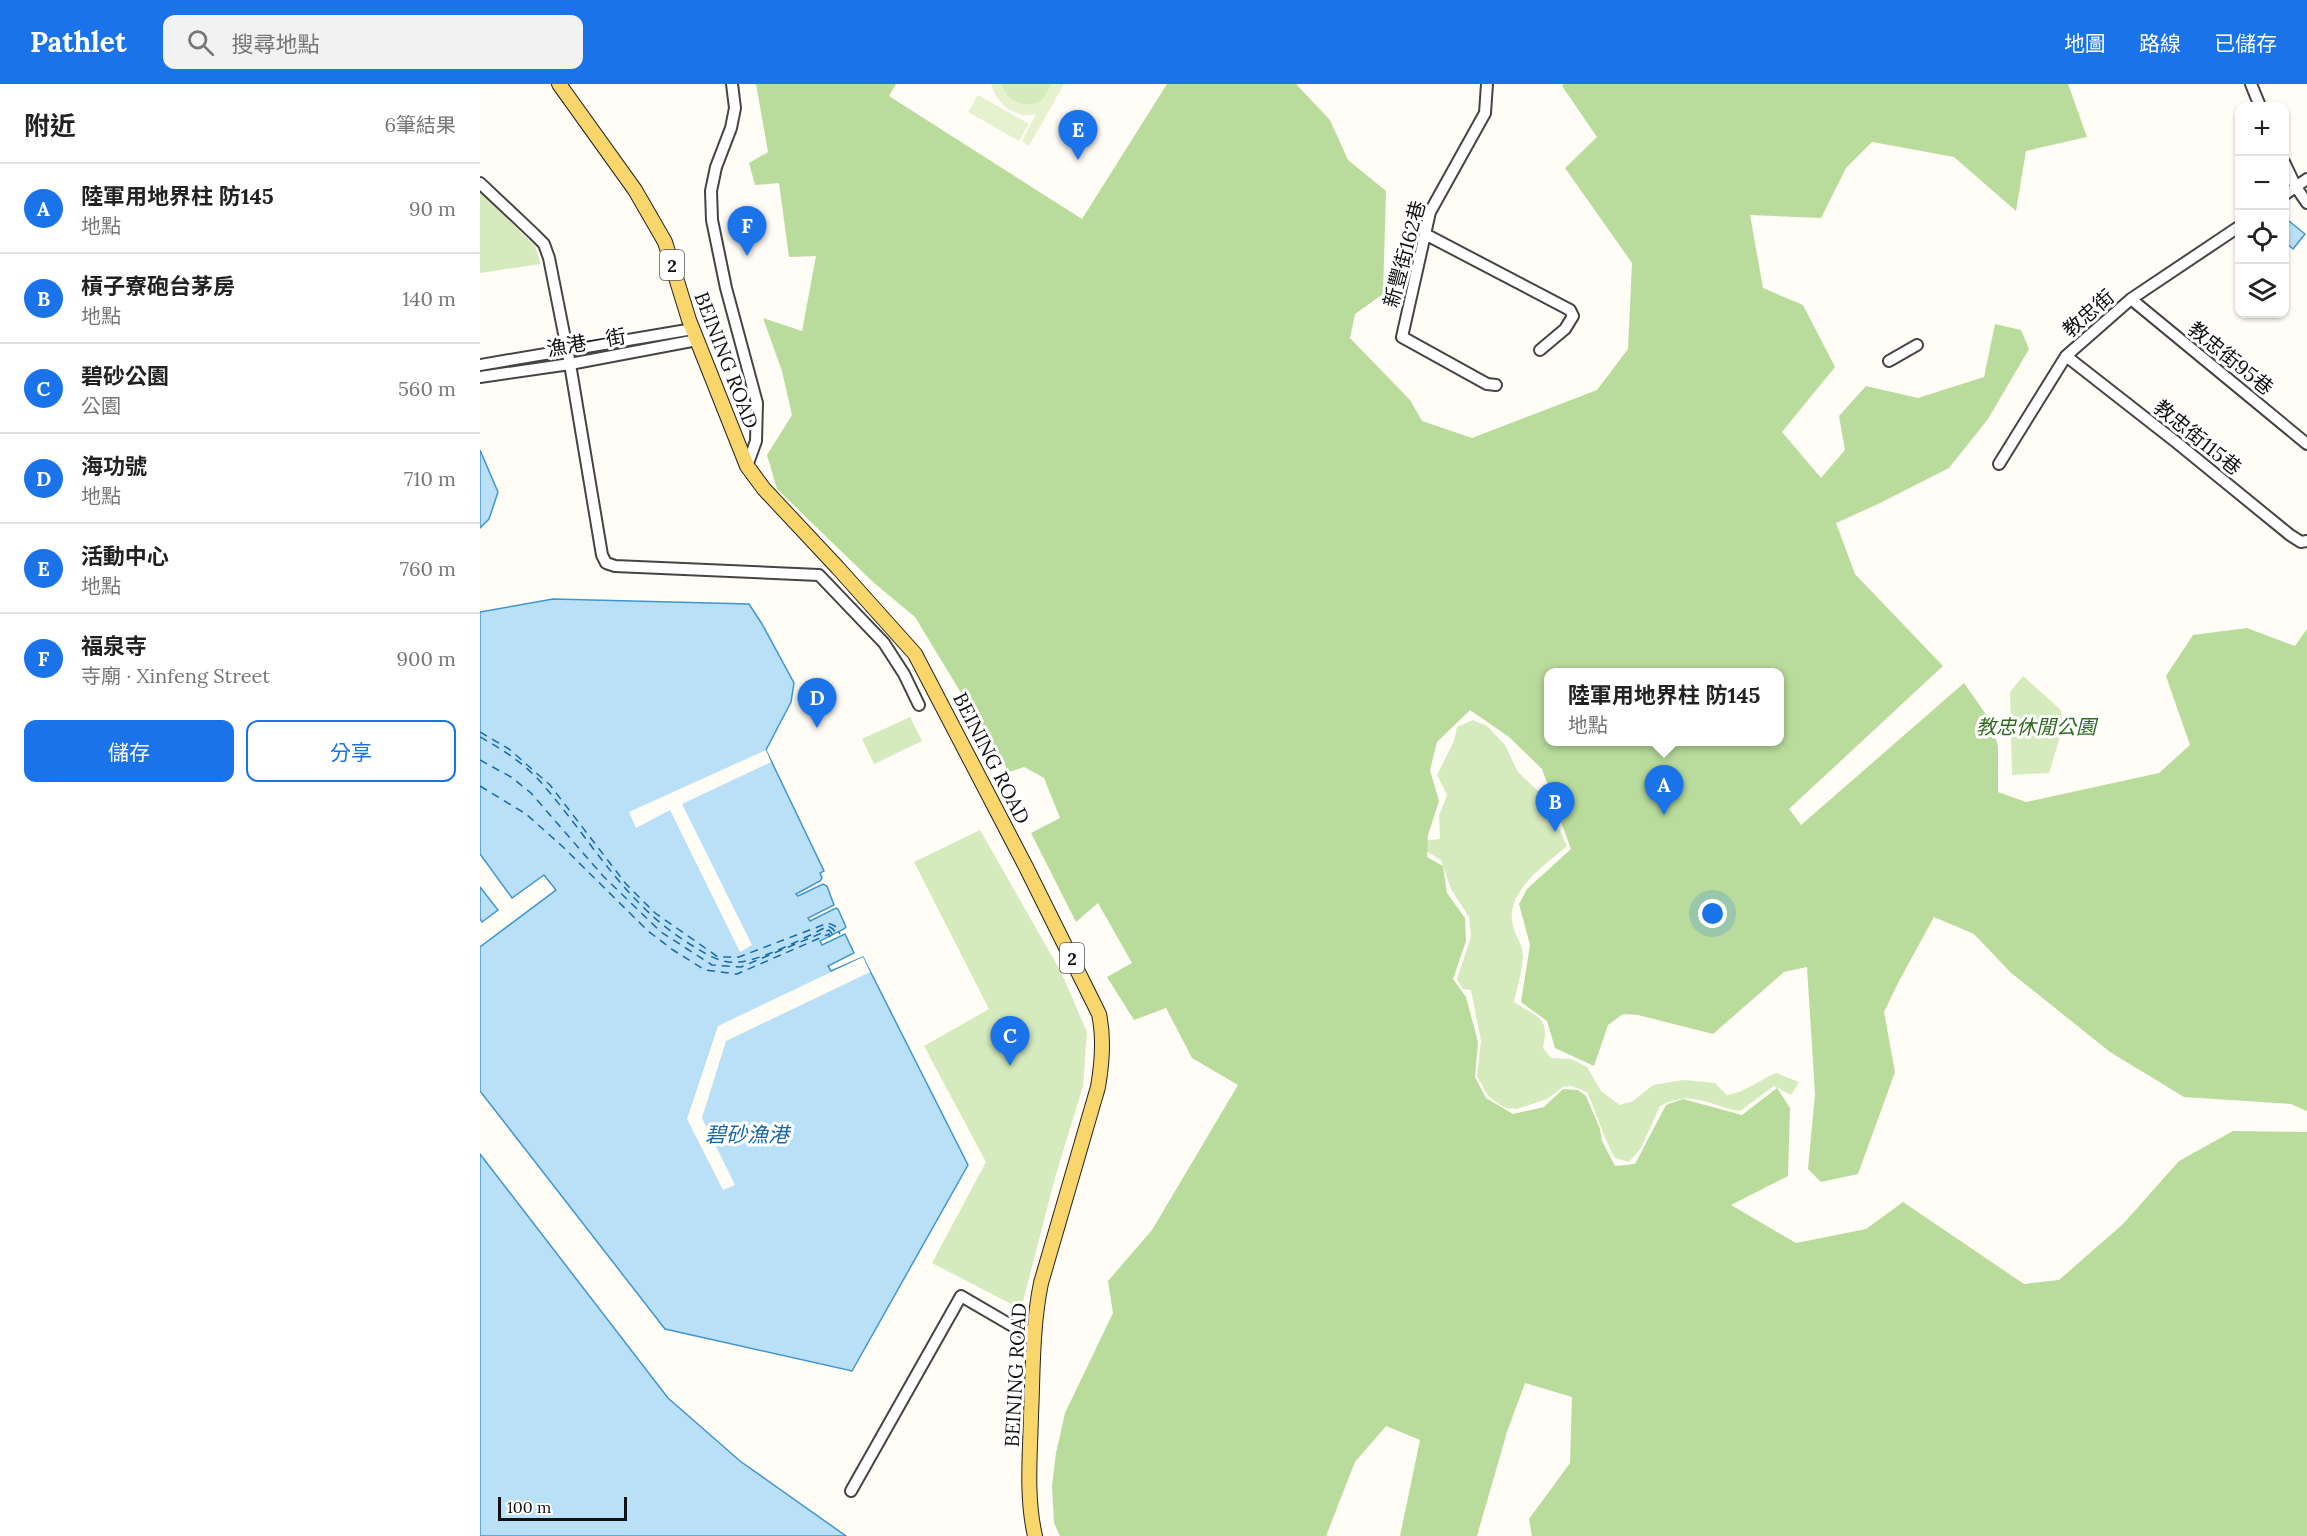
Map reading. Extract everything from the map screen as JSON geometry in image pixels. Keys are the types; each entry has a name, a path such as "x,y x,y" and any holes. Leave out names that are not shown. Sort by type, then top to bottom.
{"main road":[{"name":"BEINING ROAD","path":"559,84 635,190 665,243 695,335 747,466 764,489 915,654 1099,1014 1101,1059 1098,1087 1041,1283 1034,1338 1029,1488 1035,1536"}],"street":[{"path":"732,84 735,108 731,128 716,167 711,191 712,220 726,288 757,403 756,441 747,466"},
{"name":"新豐街162巷","path":"1487,84 1485,113 1430,212 1402,337 1487,384 1496,385"},
{"path":"2251,84 2258,102"},
{"path":"2289,172 2307,203"},
{"path":"2289,192 2307,179"},
{"path":"480,183 544,244 549,258 570,364 602,555 606,563 615,566 819,575 884,643 904,674 919,705"},
{"name":"教忠街","path":"1999,464 2066,356 2131,299 2235,229"},
{"path":"1425,234 1570,310 1573,316 1569,324 1540,350"},
{"name":"教忠街95巷","path":"2131,299 2307,444"},
{"name":"漁港一街","path":"480,365 566,350 695,335"},
{"name":"漁港一街","path":"480,378 570,364 695,335"},
{"path":"1889,361 1917,345"},
{"name":"教忠街115巷","path":"2066,356 2290,535 2301,542 2307,541"},
{"path":"851,1491 961,1296 1034,1338"}],"green space":[{"path":"756,84 896,84 889,96 1082,219 1167,84 1296,84 1330,120 1348,160 1386,191 1383,294 1355,314 1350,338 1410,400 1422,421 1472,438 1597,390 1628,349 1632,263 1565,168 1597,137 1562,86 1564,84 2068,84 2087,137 2026,151 2016,211 1954,157 1872,142 1846,168 1821,218 1750,215 1763,288 1803,305 1835,367 1782,432 1821,478 1845,450 1839,416 1866,386 1918,398 1984,377 1995,324 2021,330 2029,349 1988,419 1949,468 1836,523 1855,574 1943,666 1789,809 1801,825 1964,683 1992,723 1998,747 1998,792 2026,802 2159,773 2190,745 2166,676 2193,635 2247,628 2295,646 2307,629 2307,1111 2291,1104 2184,1097 2110,1052 2010,972 1974,934 1934,917 1884,1012 1895,1072 1858,1174 1821,1182 1808,1169 1815,1094 1807,967 1784,972 1713,1034 1638,1015 1623,1014 1608,1025 1594,1066 1555,1048 1547,1021 1521,1002 1530,945 1519,904 1527,889 1571,849 1542,769 1509,737 1470,710 1437,742 1430,770 1439,801 1428,835 1427,857 1443,866 1447,893 1465,918 1466,941 1453,979 1466,997 1478,1042 1475,1077 1486,1098 1513,1114 1544,1107 1563,1089 1578,1090 1586,1096 1600,1129 1602,1141 1615,1166 1635,1164 1666,1105 1683,1099 1742,1115 1777,1088 1790,1108 1788,1176 1731,1205 1796,1243 1866,1229 1903,1202 2024,1284 2059,1280 2123,1224 2179,1161 2233,1131 2307,1132 2307,1536 1532,1536 1529,1519 1570,1463 1572,1397 1525,1383 1507,1432 1477,1536 1400,1536 1420,1440 1386,1426 1355,1462 1326,1536 1060,1536 1054,1523 1052,1486 1056,1453 1065,1413 1113,1313 1108,1281 1152,1230 1238,1085 1192,1058 1166,1008 1134,1020 1107,977 1132,963 1098,903 1076,922 1031,833 1060,818 1044,778 1024,767 1009,772 915,617 873,582 777,489 767,455 792,415 782,371 763,318 802,331 816,256 789,257 779,183 755,185 749,163 768,152"},
{"path":"991,84 1002,84 1007,95 1017,102 1035,104 1041,102 1052,84 1064,84 1029,146 1022,141 1036,114 1014,112 1002,104"},
{"path":"1002,84 1052,84 1041,102 1022,104 1007,95"},
{"path":"978,95 1029,124 1019,141 968,112"},
{"path":"480,192 535,246 541,264 480,273"},
{"name":"教忠休閒公園","path":"2023,676 2061,710 2063,727 2049,773 2012,775 2010,692"},
{"path":"910,717 922,741 874,764 862,739"},
{"path":"1473,720 1487,726 1505,745 1518,772 1545,798 1567,846 1528,880 1520,891 1512,914 1513,926 1522,948 1523,957 1514,1002 1540,1019 1545,1030 1543,1048 1551,1058 1571,1059 1587,1067 1601,1091 1620,1105 1633,1101 1653,1085 1683,1080 1715,1083 1727,1095 1746,1089 1776,1073 1799,1082 1791,1095 1774,1086 1740,1111 1700,1100 1671,1101 1660,1106 1641,1148 1629,1162 1615,1158 1587,1092 1571,1086 1563,1087 1547,1099 1517,1109 1505,1108 1488,1096 1477,1076 1481,1041 1471,990 1463,989 1457,979 1471,937 1469,917 1451,889 1441,860 1422,849 1386,845 1440,839 1439,816 1447,795 1437,775 1454,741 1457,727"},
{"path":"980,830 1061,972 1087,1032 1083,1086 1055,1178 1021,1309 932,1263 986,1162 924,1046 989,1009 914,862"}],"water":[{"path":"2289,221 2305,234 2293,249 2289,246"},
{"path":"480,450 498,492 489,519 480,528"},
{"name":"碧砂漁港","path":"553,599 749,604 794,683 791,702 766,750 824,871 820,873 822,878 820,881 796,894 798,896 823,884 827,886 834,905 808,918 810,921 838,909 846,927 820,941 822,945 845,934 854,953 828,966 831,971 863,957 968,1165 852,1371 665,1329 480,1091 480,947 556,890 544,875 512,898 480,854 480,612"},
{"path":"480,887 498,910 482,922 480,919"},
{"path":"480,1154 668,1398 740,1461 846,1536 480,1536"}],"pier":[{"path":"766,750 771,762 682,804 752,945 740,952 670,810 636,828 629,812"},
{"path":"863,957 870,972 726,1041 702,1118 735,1185 723,1190 687,1119 718,1026"}],"ferry route":[{"path":"480,732 509,749 550,785 626,884 655,913 718,957 739,957 828,923 835,926 840,934"},
{"path":"480,737 507,753 531,772 563,809 612,873 648,912 669,930 704,953 720,960 739,962 772,953 828,926 837,935"},
{"path":"480,760 511,777 531,793 603,876 661,932 712,965 741,967 829,930 834,936"},
{"path":"480,786 526,814 562,846 648,931 705,970 737,974 829,934 830,938"}],"place":[{"name":"活動中心","path":"1078,160"},
{"name":"福泉寺","path":"747,256"},
{"name":"海功號","path":"817,728"},
{"name":"陸軍用地界柱 防145","path":"1664,815"},
{"name":"槓子寮砲台茅房","path":"1555,832"},
{"name":"碧砂公園","path":"1010,1066"}]}
